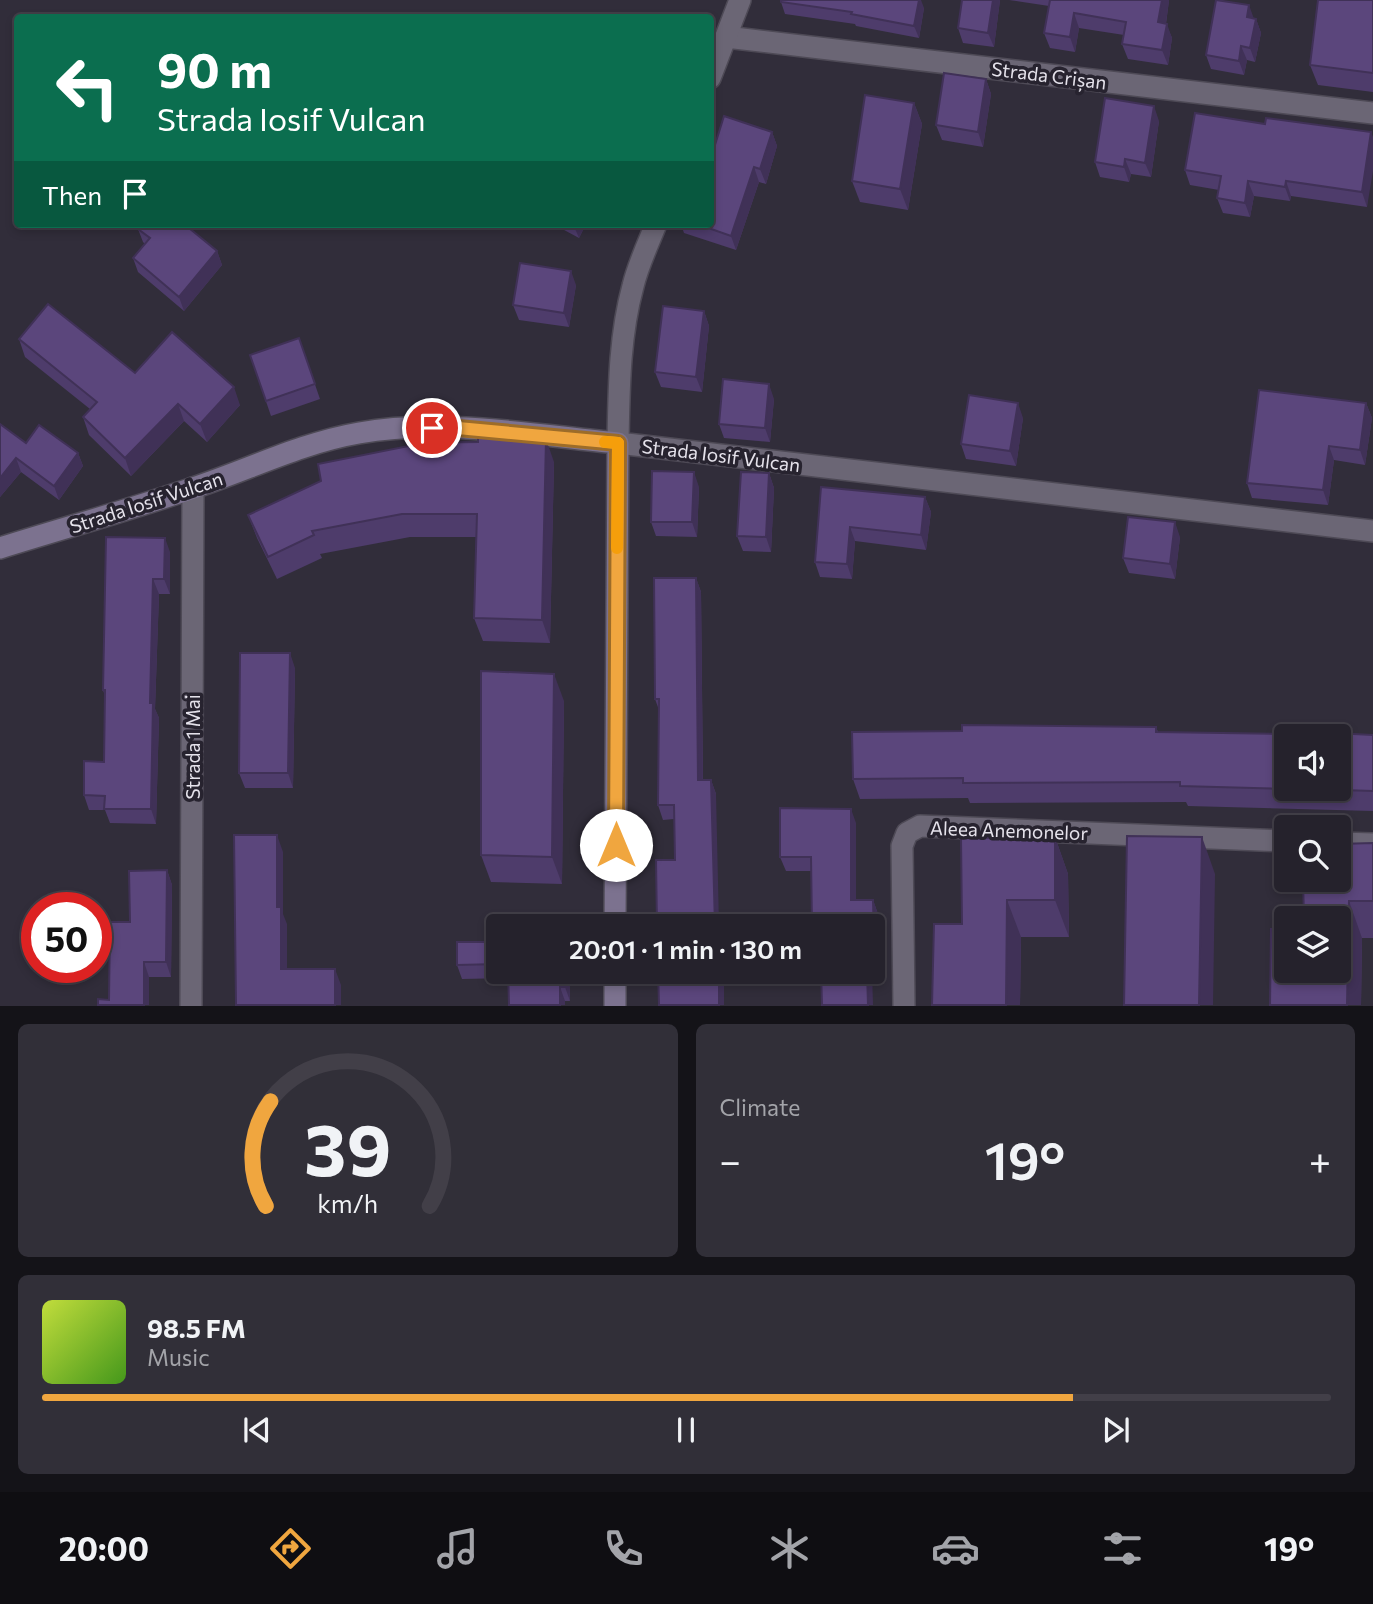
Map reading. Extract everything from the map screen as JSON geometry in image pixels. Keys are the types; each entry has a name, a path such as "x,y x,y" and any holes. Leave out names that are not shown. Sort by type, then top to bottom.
{"main road":[{"name":"Strada Iosif Vulcan","path":"0,548 193,488 311,444 359,432 458,428 618,443"},
{"path":"615,914 618,443"},
{"path":"615,984 615,1006"}],"street":[{"path":"714,68 740,0"},
{"name":"Strada Crișan","path":"726,37 1373,113"},
{"path":"618,443 619,380 624,332 633,285 654,228"},
{"name":"Strada Iosif Vulcan","path":"618,443 1373,531"},
{"name":"Strada 1 Mai","path":"191,1006 193,488"},
{"name":"Aleea Anemonelor","path":"904,1006 902,846 907,834 920,826 1274,841"},
{"path":"1351,843 1373,844"}],"building":[{"path":"781,0 919,0 914,26"},
{"path":"962,0 993,0 988,33 958,28"},
{"path":"1050,0 1162,0 1158,22 1167,24 1162,50 1122,44 1126,22 1074,13 1070,37 1044,33"},
{"path":"1216,0 1249,5 1247,17 1256,19 1250,48 1241,46 1239,61 1206,55"},
{"path":"1318,0 1373,0 1373,73 1310,65"},
{"path":"944,73 986,79 978,132 936,125"},
{"path":"865,95 914,103 900,189 852,181"},
{"path":"1105,98 1154,106 1145,163 1125,159 1124,167 1095,162"},
{"path":"1195,113 1265,124 1266,118 1371,132 1362,192 1286,181 1285,187 1248,181 1245,203 1217,198 1221,176 1185,170"},
{"path":"724,116 772,132 760,169 754,167 731,236 708,228 714,228 714,148"},
{"path":"189,228 217,251 179,297 133,258 150,238 138,229"},
{"path":"520,263 571,271 564,313 513,305"},
{"path":"48,304 135,373 172,332 234,387 200,424 178,404 125,458 83,417 97,402 19,339"},
{"path":"663,306 704,311 696,377 655,372"},
{"path":"299,338 315,384 266,401 250,355"},
{"path":"723,379 769,384 765,428 719,424"},
{"path":"1259,390 1366,403 1360,450 1329,446 1323,490 1247,483"},
{"path":"969,395 1018,403 1010,451 961,444"},
{"path":"0,424 26,443 39,425 78,453 54,486 16,458 0,478"},
{"path":"478,437 546,439 542,620 474,618 477,514 402,514 312,531 314,535 268,557 248,515 321,481 318,464 409,446 409,443 478,442"},
{"path":"652,471 694,472 692,522 651,522"},
{"path":"741,472 769,473 766,537 737,536"},
{"path":"821,487 925,497 921,535 850,527 847,564 815,562"},
{"path":"1128,517 1175,522 1170,564 1123,558"},
{"path":"106,537 165,538 164,579 153,579 151,809 104,809 105,796 84,795 84,761 104,762"},
{"path":"654,578 696,578 698,780 711,780 715,914 657,914 656,860 675,860 674,805 658,805 659,699 655,699"},
{"path":"240,653 290,653 288,773 239,773"},
{"path":"481,671 554,674 552,857 481,855"},
{"path":"962,725 1156,727 1156,732 1274,734 1274,789 1180,786 1180,782 963,783 963,778 853,779 852,732 962,731"},
{"path":"1351,734 1373,735 1373,791 1351,790"},
{"path":"780,808 851,809 851,900 873,900 873,914 812,914 811,857 780,857"},
{"path":"234,835 277,835 277,907 281,907 281,969 335,969 335,1005 236,1005"},
{"path":"1127,836 1202,837 1199,1005 1124,1005"},
{"path":"1055,837 1055,900 1007,900 1006,1005 932,1005 934,924 962,924 961,838"},
{"path":"1373,843 1373,901 1349,901 1349,906 1304,906 1303,892 1351,892 1351,844"},
{"path":"167,870 166,962 144,962 144,1005 98,1005 98,999 109,1000 109,983 112,983 112,922 130,922 129,871"},
{"path":"1271,929 1274,929 1274,983 1347,983 1347,1005 1270,1005"},
{"path":"457,942 486,942 486,964 457,965"},
{"path":"508,984 565,984 565,987 560,987 560,1005 509,1005"},
{"path":"658,984 719,984 719,1005 659,1005"},
{"path":"821,984 867,984 868,1005 822,1005"}],"slow traffic":[{"path":"605,442 618,443 617,548"}],"route":[{"path":"432,428 618,443 616,845"}]}
